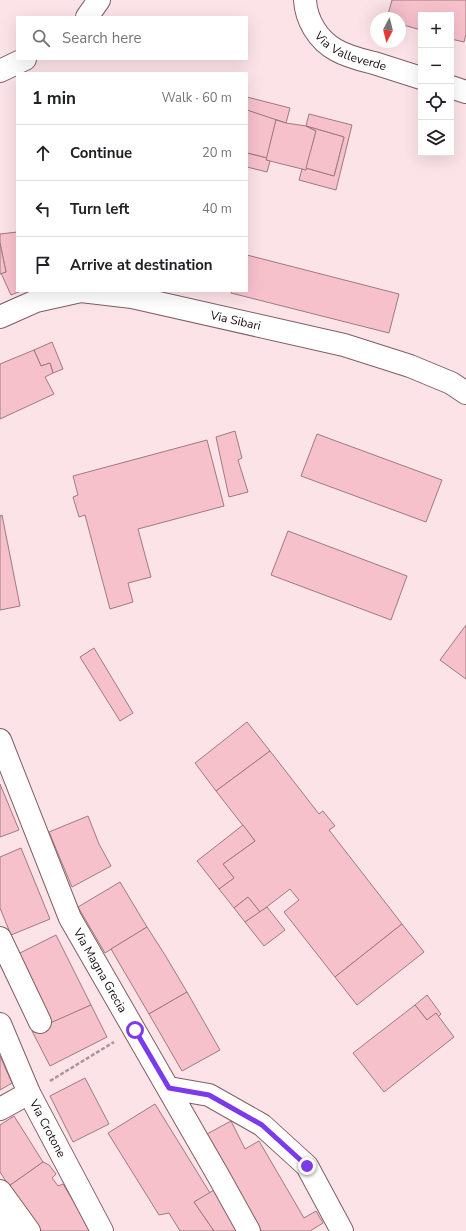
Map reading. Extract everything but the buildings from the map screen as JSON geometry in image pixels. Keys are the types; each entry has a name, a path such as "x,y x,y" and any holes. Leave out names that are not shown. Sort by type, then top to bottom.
{"street":[{"path":"88,16 100,0"},
{"name":"Via Valleverde","path":"306,0 309,18 315,30 325,42 336,50 350,56 418,77"},
{"path":"0,71 23,60"},
{"path":"454,88 466,92"},
{"name":"Via Sibari","path":"0,317 36,301 76,292"},
{"name":"Via Sibari","path":"90,292 132,297 344,346 410,366 451,383 466,393"},
{"name":"Via Magna Grecia","path":"0,740 70,918 169,1088 248,1231"},
{"path":"0,938 40,1022"},
{"name":"Via Crotone","path":"0,1024 29,1093 102,1231"},
{"path":"169,1088 209,1095 262,1125 307,1166 342,1231"},
{"path":"0,1109 29,1093"},
{"path":"0,1191 29,1231"},
{"path":"0,1219 8,1231"}],"path":[{"path":"29,1093 135,1030"}],"route":[{"path":"135,1030 169,1088 209,1095 262,1125 307,1166"}]}
